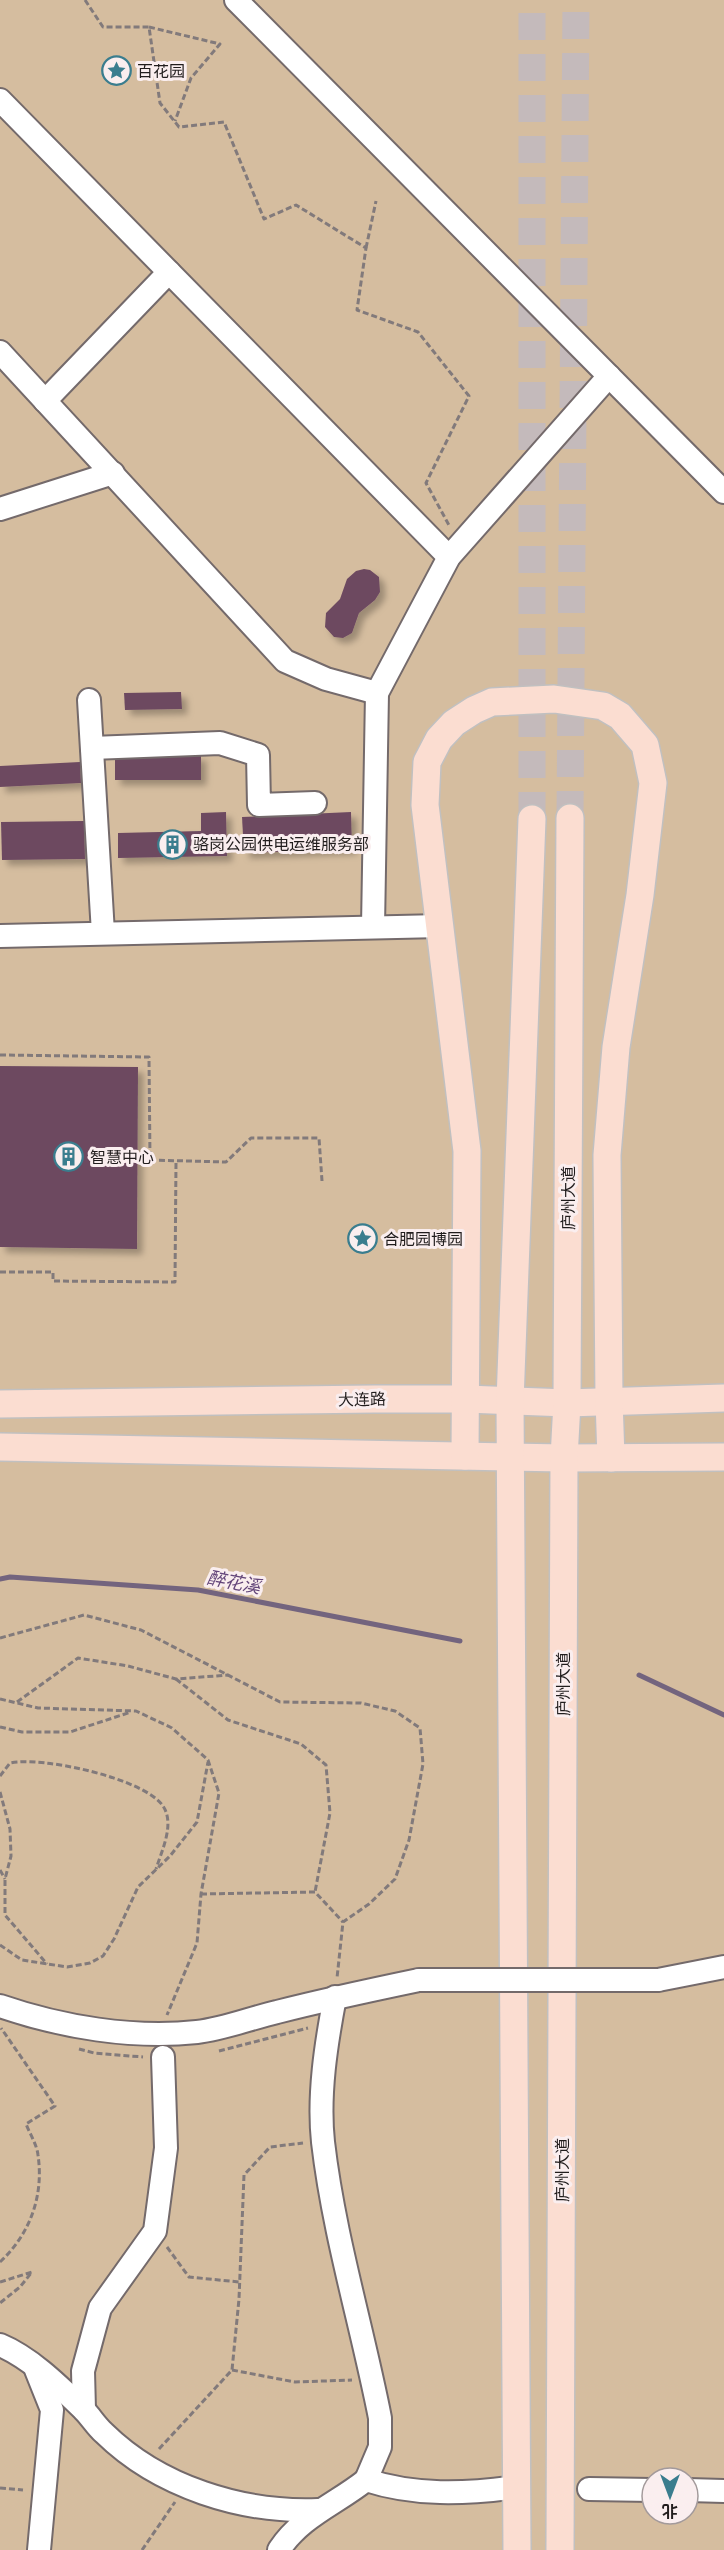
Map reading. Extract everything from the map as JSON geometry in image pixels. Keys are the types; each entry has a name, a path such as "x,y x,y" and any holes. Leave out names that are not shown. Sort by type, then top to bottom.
{"main road":[{"path":"465,1456 467,1151 441,926 424,805 424,783 427,762 439,739 454,723 474,710 492,702 554,699 603,706 620,716 645,745 653,783 640,895 616,1047 607,1155 611,1458"},
{"name":"庐州大道","path":"560,2550 564,1458 567,1403 570,818"},
{"path":"517,2550 510,1401 532,819"},
{"name":"大连路","path":"0,1404 467,1399 567,1403 724,1398"},
{"path":"0,1447 564,1458 724,1457"}],"street":[{"path":"236,0 724,492"},
{"path":"0,100 169,272 454,551"},
{"path":"45,401 169,272"},
{"path":"0,352 285,661 326,679 377,693"},
{"path":"373,927 377,693 454,551 609,376"},
{"path":"0,508 113,473"},
{"path":"89,700 104,933"},
{"path":"92,748 220,743 258,755 259,805 315,803"},
{"path":"0,936 441,926"},
{"path":"0,2006 62,2023 113,2030 160,2033 199,2032 335,1997 419,1980 658,1980 724,1966"},
{"path":"279,2550 288,2536 318,2510 348,2495 366,2480 380,2447 380,2418 373,2379 340,2248 323,2141 326,2041 335,1997"},
{"path":"84,2410 83,2371 100,2308 155,2231 166,2148 163,2057"},
{"path":"0,2345 34,2366 84,2410 104,2434 144,2464 203,2495 263,2507 294,2511 318,2510"},
{"path":"34,2366 52,2410 39,2550"},
{"path":"366,2480 387,2487 421,2492 473,2493 516,2487"},
{"path":"589,2489 640,2490"},
{"path":"700,2490 724,2491"}],"path":[{"path":"85,0 103,27 149,27 220,44 191,78 175,121"},
{"path":"149,27 160,103 179,127 224,122 264,219 297,205 366,248"},
{"path":"376,201 357,310 418,332 469,396 426,483 454,551"},
{"path":"0,1055 150,1057 150,1160 226,1162 251,1138 319,1138 322,1181"},
{"path":"0,1272 53,1272 53,1281 175,1282 176,1161"},
{"path":"0,1638 84,1616 141,1630 280,1702 361,1702 395,1712 420,1728 423,1764 409,1840 395,1879 369,1904 343,1922"},
{"path":"16,1703 78,1658 128,1666 176,1679 230,1675"},
{"path":"176,1679 228,1720 302,1744 326,1765 330,1813 315,1892"},
{"path":"0,1700 38,1708 136,1711 172,1728 208,1760 219,1793 201,1894 197,1943 160,2033"},
{"path":"0,1727 22,1732 70,1732 136,1711"},
{"path":"0,1776 10,1763 34,1760 123,1781 152,1794 164,1807 168,1829 156,1870"},
{"path":"0,1945 22,1960 67,1967 90,1963 103,1956 114,1939 138,1887 170,1856 196,1822 208,1760"},
{"path":"0,1792 10,1829 11,1856 5,1879 5,1915 47,1964"},
{"path":"0,1870 5,1879"},
{"path":"201,1894 315,1892 343,1922 335,1997"},
{"path":"0,2028 55,2106 26,2124 38,2153 39,2183 36,2205 24,2235 0,2262"},
{"path":"144,2464 232,2370 244,2175 270,2147 323,2141"},
{"path":"155,2231 189,2277 239,2282"},
{"path":"0,2282 33,2272 20,2287 0,2302"},
{"path":"232,2370 296,2382 373,2379"},
{"path":"142,2550 186,2485"}],"shaded area":[{"name":"合肥园博园","path":"0,0 724,0 724,2550 0,2550"}],"building":[{"path":"370,570 379,577 380,592 375,600 359,613 352,633 343,638 334,637 325,627 326,613 340,599 347,579 356,571"},
{"path":"181,692 182,709 125,710 124,693"},
{"path":"115,755 201,755 201,780 115,780"},
{"path":"80,762 81,783 0,787 0,766"},
{"name":"骆岗公园供电运维服务部","path":"226,812 227,856 118,858 118,833 201,831 201,813"},
{"path":"351,812 352,849 244,853 242,817"},
{"path":"84,821 85,859 2,860 1,822"},
{"name":"智慧中心","path":"0,1066 138,1067 137,1249 0,1247"}],"waterway":[{"name":"醉花溪","path":"0,1579 10,1577 198,1590 460,1641"},
{"name":"醉花溪","path":"639,1675 724,1715"}],"tunnel":[{"path":"532,0 532,819"},
{"path":"570,818 576,0"}],"place":[{"name":"百花园","path":"116,71"},
{"name":"骆岗公园供电运维服务部","path":"172,844"},
{"name":"智慧中心","path":"69,1157"},
{"name":"合肥园博园","path":"362,1239"}]}
